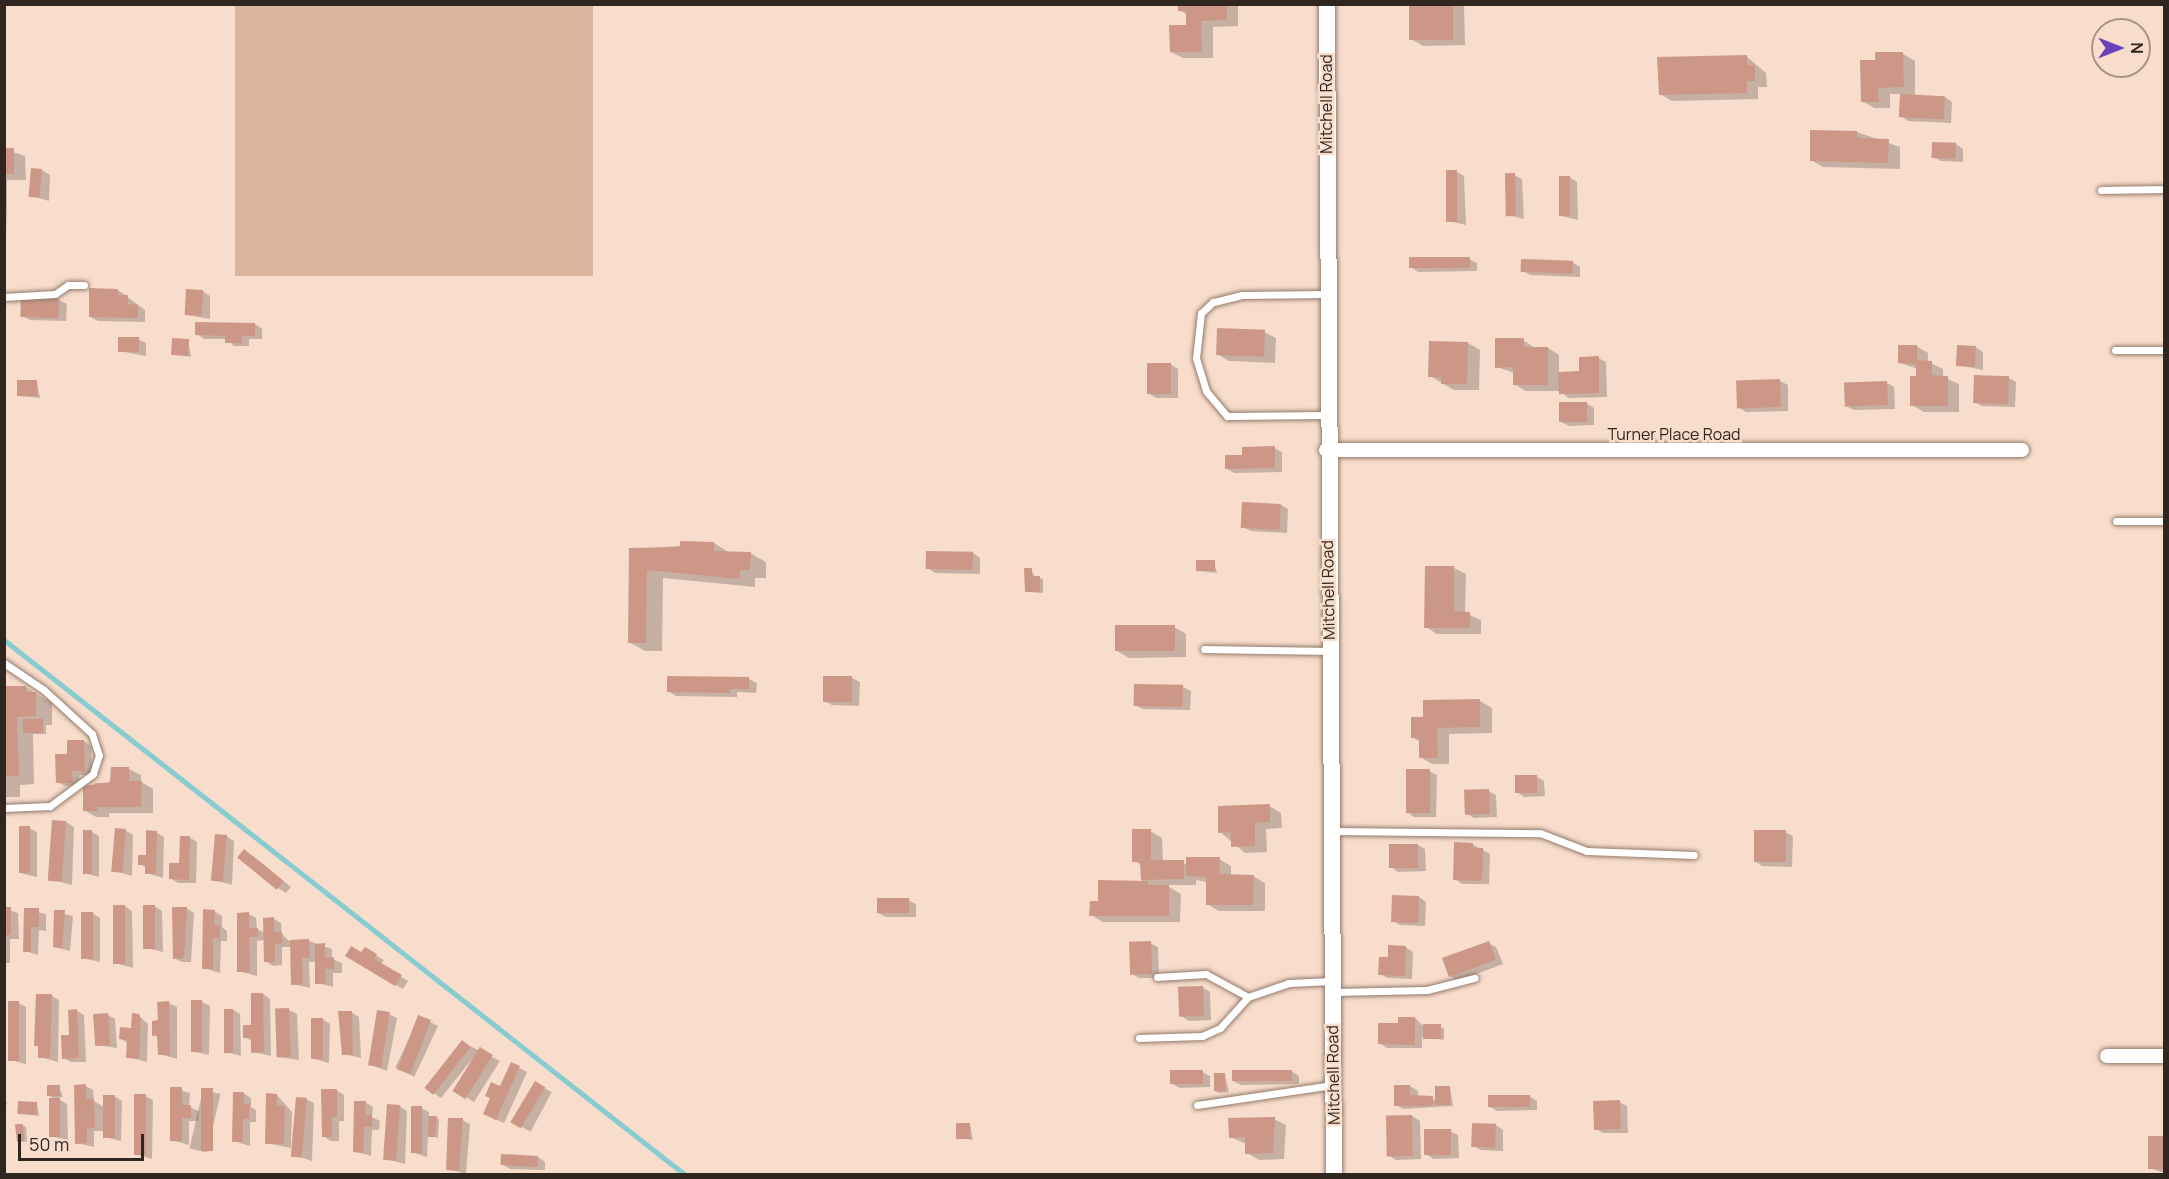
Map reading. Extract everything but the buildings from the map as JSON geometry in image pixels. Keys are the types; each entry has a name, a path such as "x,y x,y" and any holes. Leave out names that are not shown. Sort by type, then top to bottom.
{"street":[{"name":"Mitchell Road","path":"1327,4 1326,450 1334,1174"},
{"name":"Turner Place Road","path":"1326,450 2022,450"},
{"path":"2107,1056 2164,1056"}],"lane":[{"path":"2101,190 2164,189"},
{"path":"4,297 55,294 68,285 84,285"},
{"path":"1326,294 1242,295 1213,302 1201,313 1196,358 1206,391 1227,416 1326,415"},
{"path":"2115,350 2164,350"},
{"path":"2116,521 2164,522"},
{"path":"1204,649 1328,651"},
{"path":"4,663 44,690 92,734 99,755 93,774 50,806 4,808"},
{"path":"1330,831 1540,833 1587,851 1694,855"},
{"path":"1157,977 1206,974 1248,997"},
{"path":"1139,1038 1202,1036 1220,1028 1248,997 1288,983 1427,990 1474,978"},
{"path":"1197,1105 1333,1085"}],"shaded area":[{"path":"235,5 593,5 593,276 235,276"}],"waterway":[{"path":"4,640 684,1174"}]}
